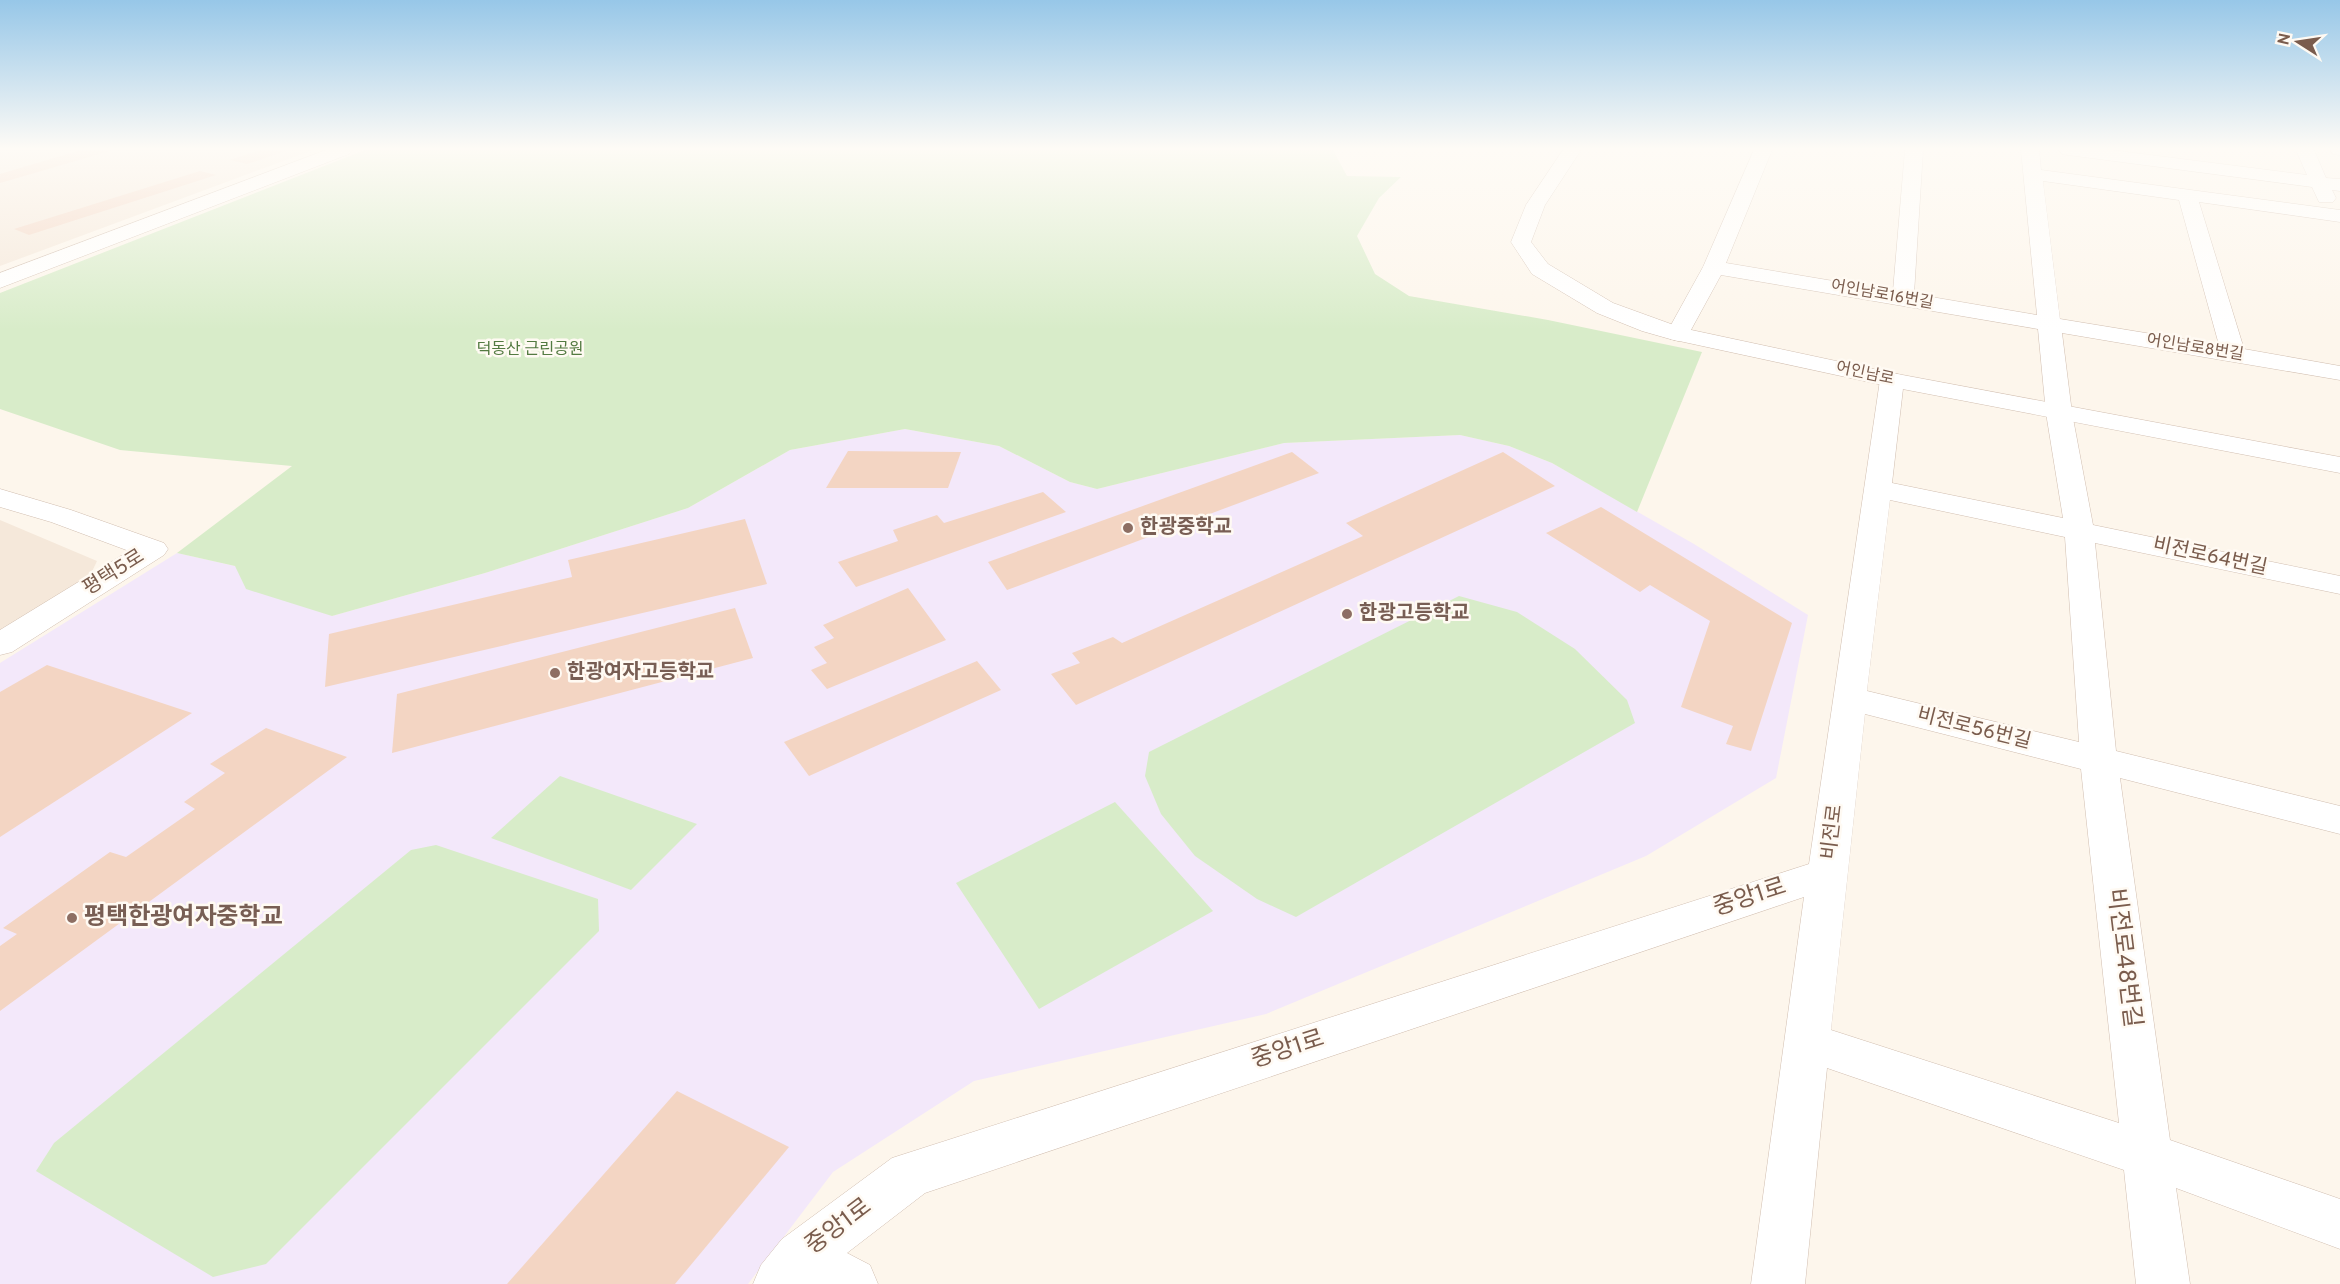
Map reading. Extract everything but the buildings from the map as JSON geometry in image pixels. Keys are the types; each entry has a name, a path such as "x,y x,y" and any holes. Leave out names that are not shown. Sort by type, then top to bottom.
{"street":[{"path":"0,281 186,210"},
{"name":"어인남로","path":"1531,210 1521,242 1540,268 1605,308 1650,326 1892,380 2340,465"},
{"path":"1678,334 1714,267 1738,210"},
{"path":"1903,298 1910,210"},
{"path":"2037,210 2059,412 2079,529 2099,761"},
{"path":"2191,210 2233,354"},
{"path":"2285,210 2338,218"},
{"name":"어인남로16번길","path":"1714,267 2051,325"},
{"name":"어인남로8번길","path":"2051,325 2340,373"},
{"name":"비전로","path":"1778,1284 1849,698 1892,380"},
{"name":"비전로64번길","path":"1879,489 2340,585"},
{"name":"평택5로","path":"0,498 61,516 153,549 0,645"},
{"name":"비전로56번길","path":"1849,698 2340,820"},
{"name":"비전로48번길","path":"2099,761 2163,1284"},
{"name":"중앙1로","path":"790,1270 910,1175 1828,873"},
{"path":"1809,1042 2148,1155 2340,1224"},
{"path":"790,1270 851,1284"}],"shaded area":[{"path":"0,210 151,210 0,266"},
{"path":"905,429 999,446 1070,482 1097,489 1284,443 1460,435 1509,446 1552,463 1694,544 1808,615 1776,778 1646,856 1266,1014 974,1081 833,1172 748,1284 0,1284 0,663 177,553 235,566 332,616 485,573 688,508 790,450"},
{"path":"0,520 97,561 88,580 0,633"}],"green space":[{"name":"덕동산 근린공원","path":"212,210 1372,210 1357,236 1375,274 1409,296 1548,320 1702,352 1637,512 1552,463 1509,446 1460,435 1284,443 1097,489 1070,482 999,446 905,429 790,450 688,508 485,573 332,616 246,589 235,566 177,553 292,466 120,450 0,409 0,293"},
{"path":"1459,596 1517,612 1575,649 1627,700 1635,723 1296,917 1257,899 1195,856 1161,814 1145,776 1149,752"},
{"path":"560,776 697,824 631,890 491,838"},
{"path":"1115,802 1213,911 1039,1009 956,883"},
{"path":"436,845 598,899 599,931 266,1264 213,1277 36,1171 54,1143 411,850"}],"place":[{"name":"한광중학교","path":"1128,528"},
{"name":"한광고등학교","path":"1347,614"},
{"name":"한광여자고등학교","path":"555,673"},
{"name":"평택한광여자중학교","path":"72,918"}]}
